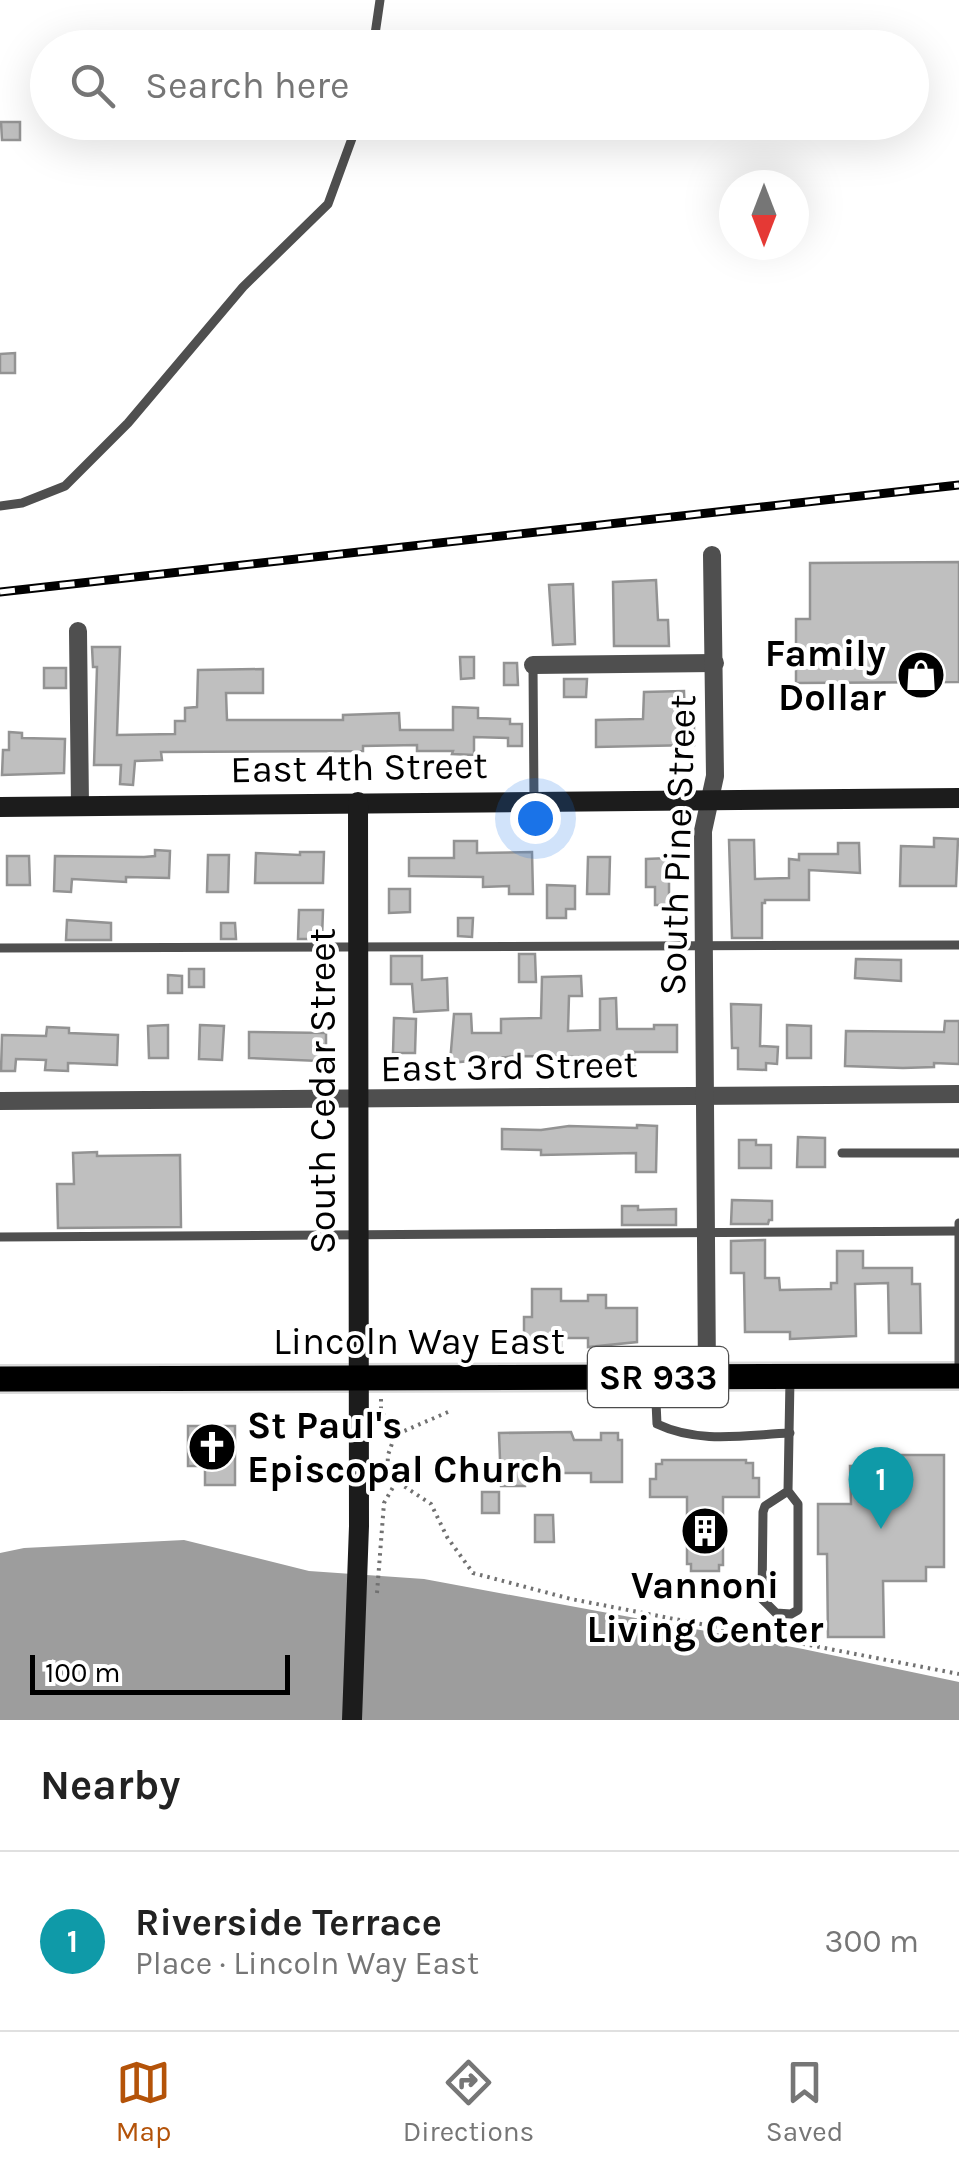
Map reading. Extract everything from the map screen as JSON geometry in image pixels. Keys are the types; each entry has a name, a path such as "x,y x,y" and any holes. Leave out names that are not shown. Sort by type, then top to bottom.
{"main road":[{"name":"Lincoln Way East","path":"0,1378 959,1376"}],"street":[{"name":"South Pine Street","path":"708,1377 703,831 714,776 712,555"},
{"path":"78,631 80,806"},
{"path":"533,665 714,663"},
{"name":"East 4th Street","path":"0,807 959,798"},
{"name":"South Cedar Street","path":"352,1720 369,1379 357,1235 358,802"},
{"name":"East 3rd Street","path":"0,1102 959,1094"}],"lane":[{"path":"376,30 380,0"},
{"path":"0,506 22,503 65,486 128,423 243,287 328,204 351,140"},
{"path":"533,665 534,800"},
{"path":"0,948 959,945"},
{"path":"842,1153 959,1153"},
{"path":"0,1238 705,1236 958,1227 959,1376"},
{"path":"655,1377 657,1424 679,1434 695,1437 790,1433"},
{"path":"788,1491 765,1506 763,1512 762,1599 776,1614 798,1610 798,1504 788,1491 790,1377"}],"path":[{"path":"369,1379 381,1412 400,1432"},
{"path":"448,1412 395,1434 388,1454 387,1475 431,1504 447,1537 473,1572 571,1599 959,1674"},
{"path":"382,1531 384,1503 396,1482"}],"shaded area":[{"path":"184,1540 309,1571 424,1579 959,1682 959,1720 0,1720 0,1553 24,1548"}],"building":[{"path":"1,122 20,122 20,140 2,140"},
{"path":"15,353 15,373 0,373 0,354"},
{"path":"959,562 959,682 796,683 796,619 810,619 810,563"},
{"path":"656,580 658,620 668,620 669,646 614,646 613,582"},
{"path":"573,584 575,644 553,645 549,585"},
{"path":"92,647 120,647 117,735 175,734 175,721 185,721 185,708 197,707 198,670 263,669 263,693 226,693 227,720 343,720 343,715 399,713 400,730 453,730 453,707 478,708 478,718 510,719 510,724 522,724 522,746 508,746 508,738 474,737 474,755 417,751 417,745 363,746 363,751 161,752 162,760 135,761 133,785 120,784 121,765 94,765 97,667 93,667"},
{"path":"460,657 474,657 474,678 461,679"},
{"path":"504,663 517,663 518,685 504,685"},
{"path":"44,668 66,668 66,688 44,688"},
{"path":"564,679 587,679 586,697 564,697"},
{"path":"684,691 685,720 694,720 694,745 596,747 596,720 643,719 644,692"},
{"path":"9,732 22,733 22,738 65,739 64,773 2,775 3,750 9,750"},
{"path":"934,838 958,839 956,886 900,886 901,846 934,847"},
{"path":"729,840 754,840 755,879 789,878 789,859 799,860 799,854 838,854 838,843 859,843 860,873 809,870 809,900 765,900 762,938 732,938"},
{"path":"454,841 477,841 477,853 532,852 533,894 509,894 509,886 483,887 483,877 409,876 409,858 454,858"},
{"path":"155,850 170,851 169,878 126,877 126,882 72,879 71,892 54,891 55,856 144,857 155,856"},
{"path":"324,852 323,883 255,883 256,853"},
{"path":"208,855 229,855 228,892 207,892"},
{"path":"7,856 29,856 30,885 7,885"},
{"path":"588,857 610,857 609,894 587,894"},
{"path":"669,858 669,905 655,905 655,887 646,887 646,859"},
{"path":"547,885 575,886 575,909 566,909 566,918 547,918"},
{"path":"389,889 410,889 410,912 389,913"},
{"path":"299,910 323,910 322,939 298,939"},
{"path":"458,918 473,918 472,937 458,936"},
{"path":"67,920 111,923 111,940 66,940"},
{"path":"221,923 235,923 236,939 221,939"},
{"path":"519,954 535,954 536,982 519,982"},
{"path":"391,956 422,956 422,980 447,978 448,1010 414,1012 412,984 391,984"},
{"path":"856,959 901,960 901,981 855,978"},
{"path":"189,969 204,969 204,987 189,987"},
{"path":"168,975 182,976 182,993 168,993"},
{"path":"581,976 582,996 569,996 568,1031 600,1030 600,999 616,998 617,1029 677,1025 677,1052 634,1052 634,1065 585,1065 584,1057 516,1056 450,1063 454,1014 471,1014 472,1033 501,1033 501,1019 541,1018 542,977"},
{"path":"731,1004 761,1005 760,1046 778,1047 777,1064 766,1063 766,1070 738,1069 738,1048 732,1048"},
{"path":"394,1018 416,1019 415,1053 393,1053"},
{"path":"945,1021 959,1021 959,1064 903,1068 845,1066 846,1031 944,1032"},
{"path":"168,1025 168,1058 149,1058 148,1026"},
{"path":"200,1025 224,1026 222,1060 199,1059"},
{"path":"787,1025 811,1026 811,1058 787,1058"},
{"path":"47,1027 69,1028 69,1033 118,1035 117,1065 68,1063 68,1071 45,1070 46,1060 16,1059 15,1071 1,1071 2,1035 46,1036"},
{"path":"249,1032 326,1033 326,1050 319,1050 319,1061 249,1058"},
{"path":"657,1126 656,1172 636,1172 636,1153 541,1155 541,1150 502,1149 502,1129"},
{"path":"798,1137 825,1138 825,1167 797,1167"},
{"path":"739,1140 771,1145 771,1168 739,1168"},
{"path":"97,1152 97,1156 180,1155 181,1227 58,1228 57,1184 74,1184 73,1153"},
{"path":"732,1200 772,1201 772,1220 768,1224 731,1224"},
{"path":"622,1206 638,1206 638,1210 676,1209 676,1225 622,1225"},
{"path":"765,1240 765,1278 779,1278 780,1290 831,1289 831,1283 837,1283 837,1251 863,1251 863,1268 912,1268 912,1284 920,1284 921,1333 889,1333 888,1283 855,1284 856,1336 790,1339 790,1332 745,1332 744,1273 731,1273 731,1241"},
{"path":"532,1289 561,1289 561,1301 588,1301 588,1295 606,1295 606,1308 637,1308 637,1342 588,1347 588,1338 561,1338 561,1347 544,1347 544,1338 524,1338 524,1317 532,1317"},
{"name":"St Paul's Episcopal Church","path":"188,1426 235,1426 235,1485 205,1485 205,1466 188,1466"},
{"path":"571,1432 574,1440 601,1440 601,1433 618,1433 618,1440 622,1440 622,1482 591,1482 591,1473 525,1473 525,1486 501,1486 499,1433"},
{"path":"895,1455 944,1455 944,1567 926,1567 926,1581 883,1581 884,1637 828,1637 827,1554 818,1554 818,1504 851,1504 850,1466 895,1465"},
{"name":"Vannoni Living Center","path":"662,1460 753,1463 753,1478 759,1478 759,1497 723,1497 723,1565 719,1565 719,1571 691,1571 691,1564 687,1564 687,1497 650,1497 650,1479 656,1479 656,1464 662,1464"},
{"path":"482,1492 499,1492 499,1513 482,1513"},
{"path":"535,1515 553,1515 554,1542 535,1542"}],"railway":[{"path":"0,592 959,485"}],"place":[{"name":"Family Dollar","path":"921,675"},
{"name":"St Paul's Episcopal Church","path":"212,1447"},
{"name":"Riverside Terrace","path":"881,1529"},
{"name":"Vannoni Living Center","path":"705,1531"}]}
